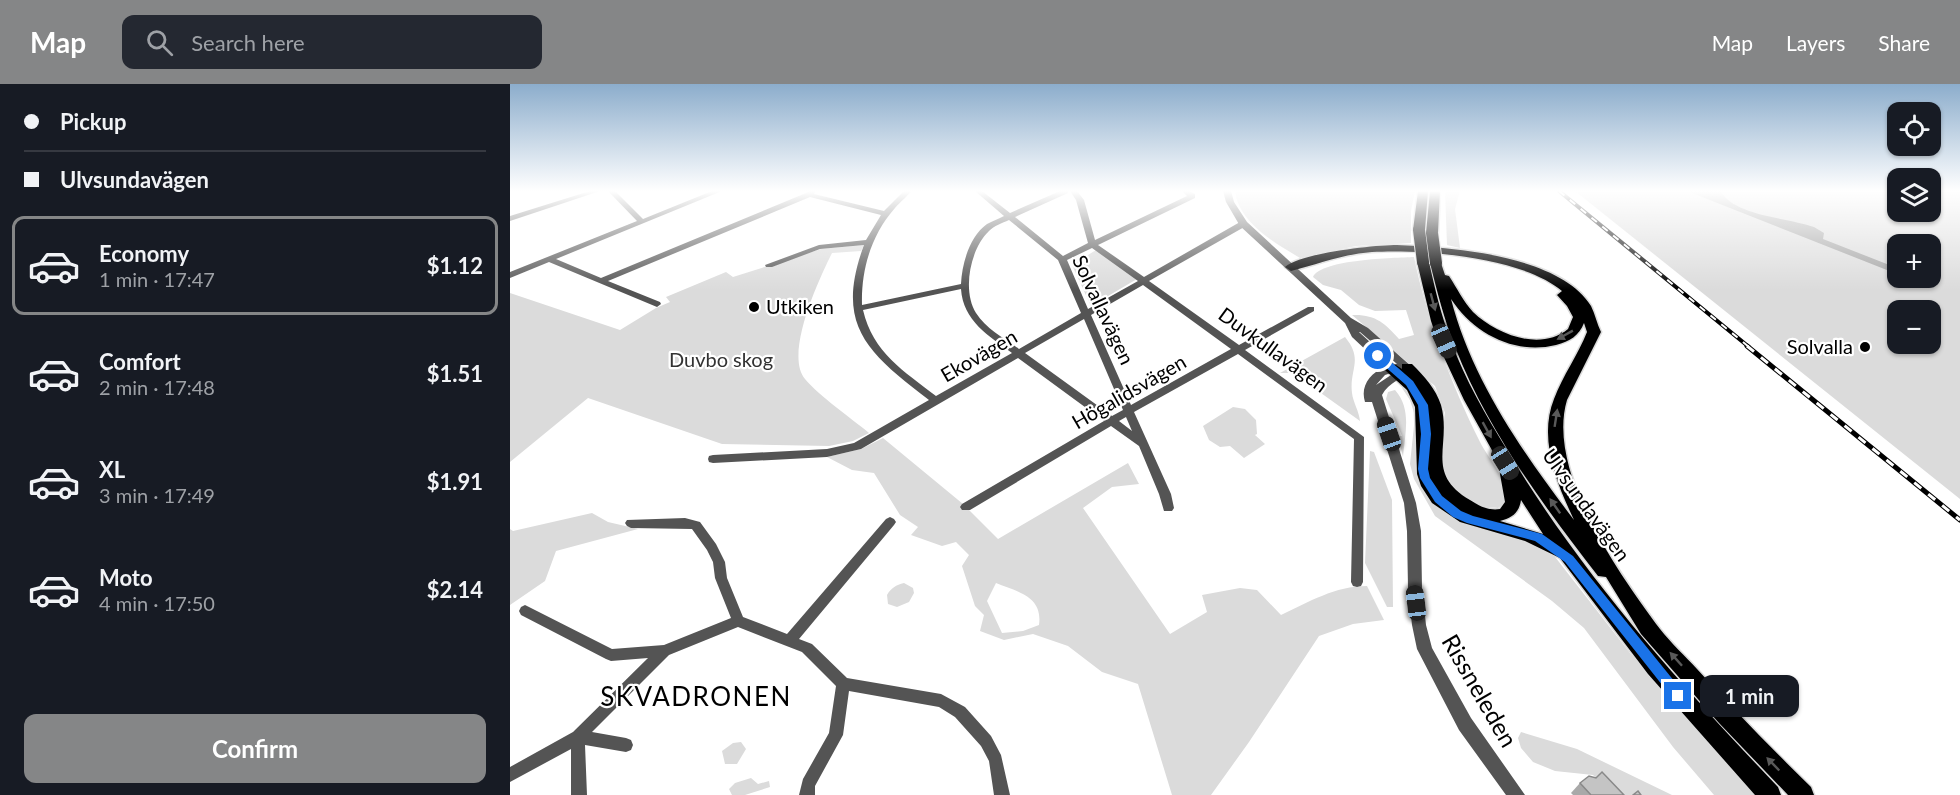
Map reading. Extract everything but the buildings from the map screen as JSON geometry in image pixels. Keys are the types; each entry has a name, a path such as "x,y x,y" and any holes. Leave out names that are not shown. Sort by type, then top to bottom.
{"main road":[{"name":"Ulvsundavägen","path":"1420,224 1419,231 1430,263 1474,376 1521,458 1582,544 1655,636 1726,716 1803,795"},
{"name":"Ulvsundavägen","path":"1433,224 1430,263 1444,341 1505,463 1569,559 1663,679 1770,795"},
{"path":"1294,269 1334,255 1370,249 1407,248 1444,251 1479,256 1529,270 1557,281 1578,296 1592,320 1594,332 1557,410 1555,424 1557,455 1563,476 1583,520 1655,636"},
{"path":"1294,269 1390,254 1431,255 1479,262 1527,276 1560,292 1573,304 1579,317 1578,324 1563,338 1542,343 1518,342 1501,336 1485,328 1467,313 1430,263"},
{"path":"1400,370 1427,389 1437,409 1438,428 1434,464 1446,493 1479,513 1500,516 1508,512 1514,499 1505,463"},
{"path":"1400,370 1423,405 1426,434 1423,469 1425,478 1438,499 1457,514 1471,520 1538,537 1569,559"}],"street":[{"path":"510,275 633,224"},
{"path":"603,280 737,224"},
{"path":"880,224 869,242 858,278 858,309 866,335 875,349 936,401"},
{"path":"996,224 981,233 976,242 964,286 966,302 975,318 1017,354 1143,444"},
{"name":"Solvallavägen","path":"1019,224 1062,259 1130,410 1165,494 1168,508"},
{"path":"1087,224 1092,244"},
{"path":"1062,259 1130,224"},
{"path":"1243,224 1347,320 1356,335 1400,370"},
{"name":"Ekovägen","path":"713,459 838,451 872,439 1243,224"},
{"path":"769,265 819,247 869,242"},
{"name":"Duvkullavägen","path":"1092,244 1359,437 1357,582"},
{"path":"548,259 657,304"},
{"path":"858,309 964,286"},
{"name":"Högalidsvägen","path":"966,507 1130,410 1311,309"},
{"name":"Rissneleden","path":"1400,370 1379,387 1376,395 1410,503 1414,531 1415,588 1419,625 1425,648 1465,724 1516,795"},
{"path":"789,641 890,522"},
{"path":"631,523 696,525 712,547 719,562 721,578 738,621"},
{"path":"525,611 610,655 664,651 738,621 807,648 843,684 941,700 960,712 986,741 996,760 1002,795"},
{"path":"510,775 578,737 664,651"},
{"path":"807,795 808,784 836,735 843,684"},
{"path":"578,737 626,745"},
{"path":"578,737 579,795"}],"green space":[{"path":"1253,224 1411,224 1411,243 1356,246 1300,258"},
{"path":"1446,224 1457,224 1460,248 1447,245"},
{"name":"Solvalla","path":"1616,224 1960,224 1960,499"},
{"name":"Duvbo skog","path":"864,245 861,251 832,253 806,316 799,352 800,367 811,386 869,433 853,441 829,446 722,444 588,398 510,462 510,293 620,330 670,302 666,297 726,272 733,277 821,249"},
{"path":"1096,250 1137,279 1091,306 1072,265"},
{"path":"1414,257 1433,328 1450,375 1480,442 1502,479 1504,504 1498,508 1478,506 1450,486 1443,467 1445,413 1435,386 1352,315 1367,316 1379,321 1399,339 1414,335 1406,310 1375,311 1359,305 1341,290 1323,285 1313,277 1330,266 1344,263"},
{"path":"1345,337 1354,352 1352,393 1360,421 1293,373 1280,373"},
{"path":"1402,388 1409,391 1415,400 1418,471 1552,553 1630,653 1756,795 1714,795 1673,747 1584,628 1552,601 1435,516 1414,479 1410,464 1415,416 1410,400"},
{"path":"1395,390 1406,413 1403,457 1398,436 1402,436 1386,399 1388,392"},
{"path":"1233,407 1245,409 1256,420 1257,434 1255,435 1265,444 1244,458 1230,446 1220,447 1209,440 1203,426"},
{"path":"883,438 963,504 998,539 1128,463 1139,484 1112,487 1083,508 1170,634 1207,612 1202,595 1240,588 1257,590 1281,615 1333,592 1367,586 1384,620 1353,624 1319,636 1211,795 1172,795 1138,684 1102,672 1068,646 1033,634 1004,640 980,631 984,615 975,606 962,566 969,555 956,542 942,546 911,535 918,527 900,515 874,473 852,470 827,457 861,449","holes":["996,583 1027,596 1033,601 1037,607 1039,625 1023,631 1002,633 987,601"]},
{"path":"1370,451 1374,452 1392,500 1393,607 1387,607 1365,563"},
{"path":"592,513 608,522 638,529 556,551 545,581 510,605 510,529 513,531"},
{"path":"904,583 913,588 914,593 909,602 897,607 888,604 887,595 894,587"},
{"path":"1521,732 1577,749 1672,795 1614,795 1593,775 1555,771 1533,762 1521,748 1518,738"},
{"path":"741,742 746,749 737,764 725,764 722,751 733,743"},
{"path":"751,778 758,784 769,781 770,787 745,795 732,795 729,789 735,783"}],"shaded area":[{"path":"1771,224 1805,224 1824,233 1823,239 1887,264 1887,270"}],"railway":[{"path":"1599,224 1749,347"},
{"path":"1747,346 1960,520"}],"place":[{"name":"Utkiken","path":"754,307"},
{"name":"Solvalla","path":"1865,347"}],"district":[{"name":"SKVADRONEN","path":"696,697"}],"route":[{"path":"1378,356 1410,383 1423,405 1426,434 1423,469 1430,489 1438,499 1457,514 1471,520 1538,537 1569,559 1678,696"}]}
